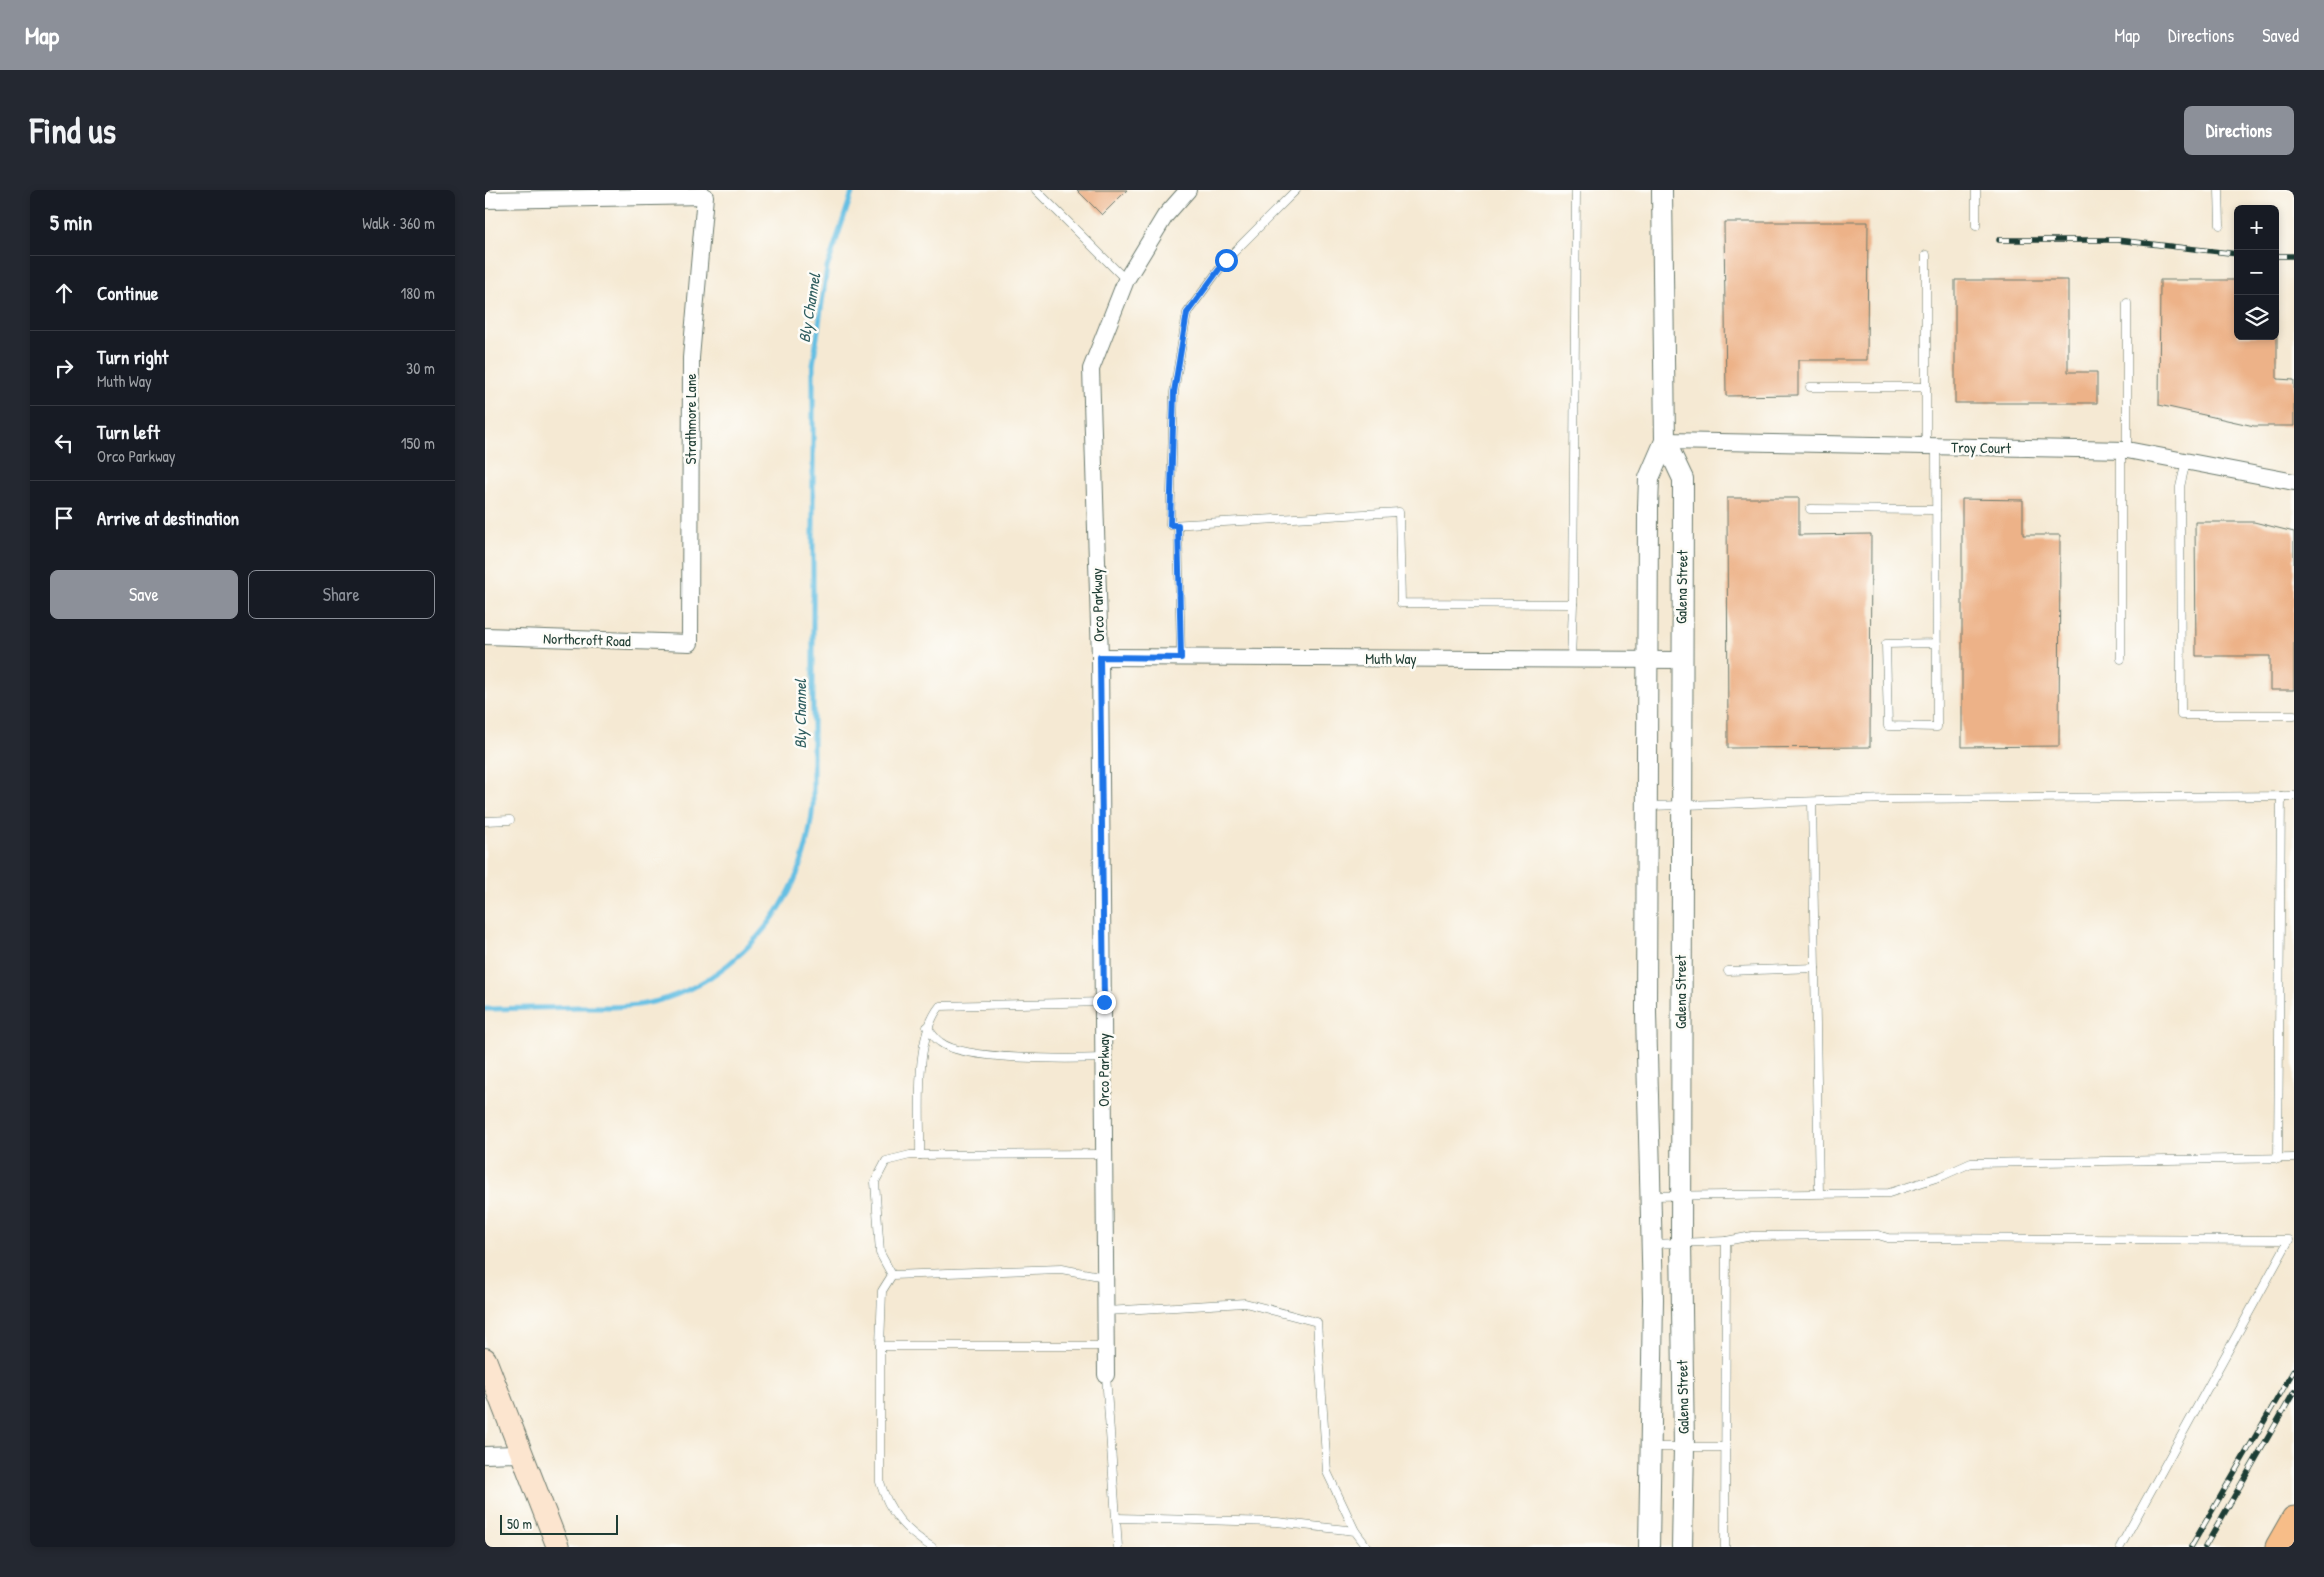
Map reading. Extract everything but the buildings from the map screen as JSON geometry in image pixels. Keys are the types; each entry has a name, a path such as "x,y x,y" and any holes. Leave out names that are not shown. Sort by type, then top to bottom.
{"main road":[{"path":"485,1360 520,1454 558,1547"},
{"path":"2278,1547 2294,1519"}],"street":[{"name":"Orco Parkway","path":"1106,1375 1100,657 1091,369 1126,280 1165,216 1187,190"},
{"name":"Galena Street","path":"1649,1547 1652,1244 1646,1013 1649,478 1665,441 1662,190"},
{"name":"Strathmore Lane","path":"485,200 705,196 691,358 690,643"},
{"name":"Galena Street","path":"1665,441 1683,479 1681,1241 1684,1447 1682,1547"},
{"name":"Troy Court","path":"1665,441 2124,450 2294,482"},
{"name":"Northcroft Road","path":"485,636 690,643"},
{"name":"Muth Way","path":"1100,657 1682,660"},
{"path":"485,1455 520,1454"}],"lane":[{"path":"1037,190 1126,280"},
{"path":"1296,190 1226,260 1187,313 1174,392 1170,525 1399,512 1401,603 1573,604"},
{"path":"1571,660 1576,190"},
{"path":"1976,190 1976,226"},
{"path":"2219,190 2220,225"},
{"path":"1926,255 1926,387 1936,510 1937,643 1937,727 1888,726 1886,644 1937,643"},
{"path":"2121,659 2127,303"},
{"path":"1810,386 1926,387"},
{"path":"2186,461 2180,487 2181,715 2294,715"},
{"path":"1810,509 1936,510"},
{"path":"1178,525 1181,658"},
{"path":"2278,1159 2281,796"},
{"path":"1648,806 1889,799 2294,796"},
{"path":"1812,802 1819,1194"},
{"path":"485,821 511,820"},
{"path":"1727,971 1815,968"},
{"path":"920,1155 922,1066 927,1027 940,1006 1104,1002"},
{"path":"927,1027 940,1043 960,1050 1050,1059 1104,1058"},
{"path":"892,1275 880,1253 875,1182 886,1161 920,1155 1105,1154"},
{"path":"1651,1196 1889,1194 1941,1176 1971,1163 2294,1158"},
{"path":"1652,1244 1681,1241 1727,1241 1752,1236 1878,1234 1888,1238 2289,1240 2121,1547"},
{"path":"1725,1547 1727,1241"},
{"path":"892,1275 1061,1269 1106,1278"},
{"path":"892,1275 882,1291 880,1482 886,1500 897,1520 924,1545 932,1547"},
{"path":"1106,1311 1245,1303 1317,1322 1327,1472 1355,1531 1367,1547"},
{"path":"880,1346 1106,1346"},
{"path":"1106,1375 1119,1547"},
{"path":"1651,1447 1726,1447"},
{"path":"1117,1518 1277,1522 1355,1531"}],"waterway":[{"name":"Bly Channel","path":"485,1009 612,1007 644,1004 667,998 709,978 729,964 763,931 777,912 794,882 805,850 813,805 813,365 827,268 853,190"}],"railway":[{"path":"1999,240 2117,240 2234,254"},
{"path":"2279,256 2294,256"},
{"path":"2191,1547 2294,1370"},
{"path":"2205,1547 2294,1392"}],"route":[{"path":"1104,1002 1100,657 1181,658 1178,525 1170,525 1174,392 1187,313 1226,260"}]}
